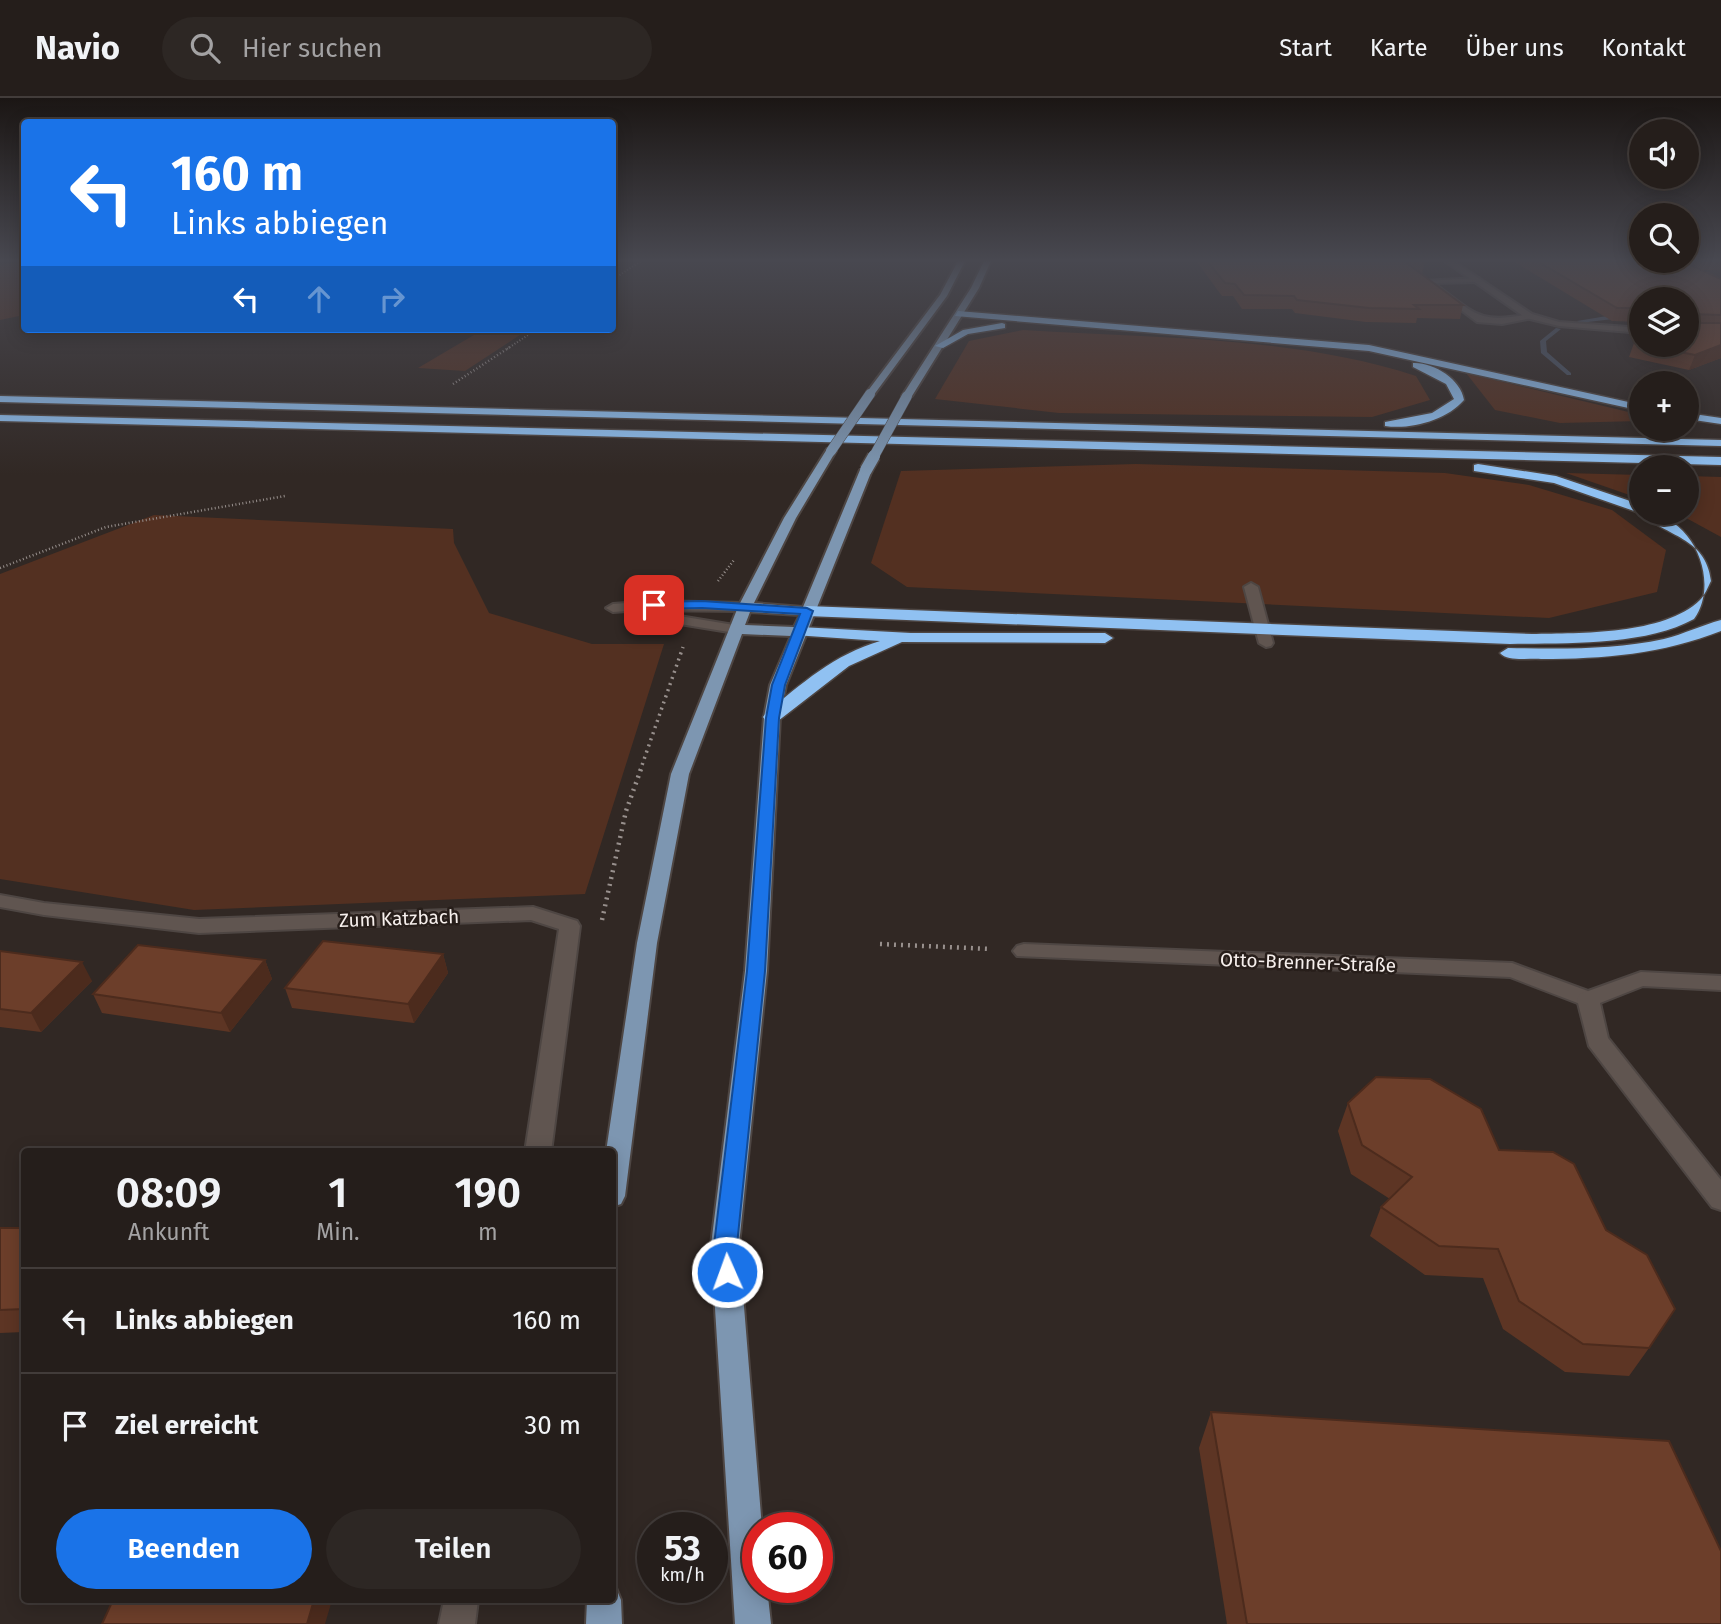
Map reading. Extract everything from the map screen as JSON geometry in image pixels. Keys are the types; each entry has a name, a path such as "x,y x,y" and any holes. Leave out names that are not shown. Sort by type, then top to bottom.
{"highway":[{"path":"940,346 968,332"},
{"path":"1127,332 1354,351 1395,359 1432,371 1454,385 1459,393 1457,404 1432,417 1310,432"},
{"path":"1165,332 1321,343 1428,359 1629,405"},
{"path":"0,399 1721,443"},
{"path":"0,418 1721,461"},
{"path":"1699,418 1721,421"},
{"path":"1259,450 1498,470 1573,485 1629,504"},
{"path":"800,632 911,638 1264,636 1510,639 1608,634 1655,628 1680,620 1709,602 1717,590 1719,575 1713,561 1692,538 1670,525"},
{"path":"807,611 1264,636 1467,652 1583,653 1660,644 1698,635 1721,625"},
{"path":"772,718 836,665 874,647 911,638"}],"main road":[{"path":"616,1167 647,943 680,774 735,629 790,518 820,467 870,394 929,332"},
{"path":"753,1624 725,1245 756,971 772,718 778,685 866,470 907,396 940,346 942,332"},
{"path":"745,607 807,611"},
{"path":"735,629 800,632"},
{"path":"604,1603 604,1624"}],"street":[{"path":"1251,587 1264,636"},
{"path":"735,629 613,608 678,605 745,607"},
{"name":"Zum Katzbach","path":"0,901 44,909 200,926 534,913 570,926 539,1148"},
{"name":"Otto-Brenner-Straße","path":"1024,951 1512,970 1588,999"},
{"path":"1721,983 1641,979 1588,999 1597,1040 1721,1199"},
{"path":"457,1624 460,1603"}],"path":[{"path":"449,387 531,333"},
{"path":"0,568 106,527 285,496"},
{"path":"880,944 1024,951"}],"shaded area":[{"path":"1012,332 1064,332 1272,346 1370,363 1416,376 1430,400 1372,417 1059,413 935,399 969,341"},
{"path":"477,333 523,333 465,371 418,368"},
{"path":"1466,373 1629,412 1629,421 1560,423 1495,410"},
{"path":"1136,464 1445,473 1529,485 1612,510 1666,550 1657,592 1549,618 907,587 871,563 901,471"},
{"path":"1566,473 1629,475 1629,495"},
{"path":"1699,476 1721,477 1721,537 1699,525"},
{"path":"154,515 453,529 454,543 489,613 592,644 664,644 585,894 194,910 0,879 0,574"}],"building":[{"path":"1699,332 1721,332 1721,345 1699,353"},
{"path":"323,941 443,954 408,1004 285,988"},
{"path":"138,945 265,960 221,1013 93,994"},
{"path":"0,951 82,962 31,1013 0,1009"},
{"path":"1376,1077 1430,1079 1481,1109 1499,1150 1553,1152 1574,1164 1606,1230 1647,1255 1675,1309 1649,1348 1583,1344 1519,1301 1498,1249 1439,1246 1381,1207 1412,1177 1362,1145 1348,1103"},
{"path":"0,1228 21,1228 21,1309 0,1310"},
{"path":"1211,1412 1669,1441 1721,1551 1721,1624 1247,1624"},
{"path":"112,1603 313,1603 307,1624 102,1624"}],"waterway":[{"path":"1554,332 1543,341 1544,353 1569,374"}],"route":[{"path":"654,605 807,611 778,685 772,718 756,971 725,1245 727,1272"}]}
